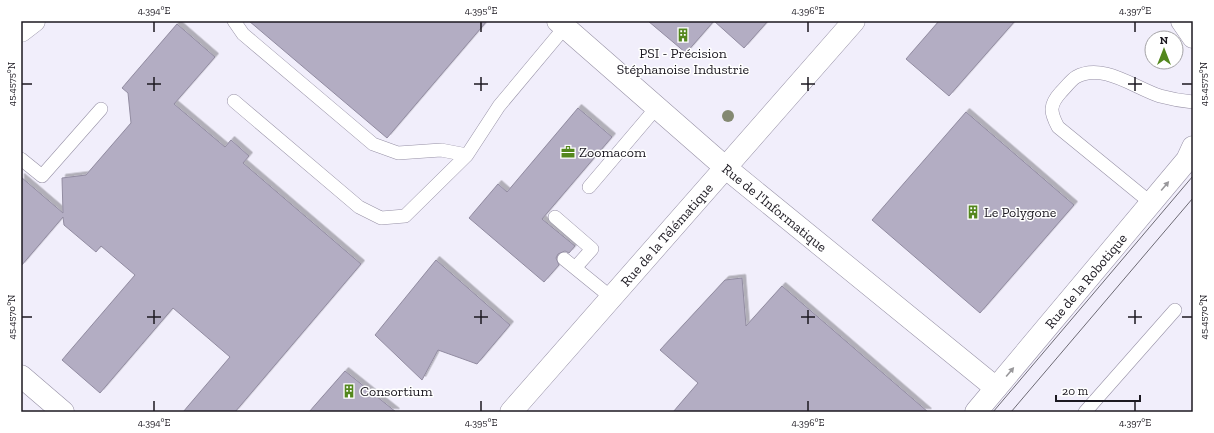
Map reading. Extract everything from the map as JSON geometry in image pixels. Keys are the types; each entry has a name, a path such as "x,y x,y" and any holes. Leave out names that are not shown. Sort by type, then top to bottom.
{"street":[{"path":"21,31 34,21"},
{"name":"Rue de la Télématique","path":"511,412 854,21"},
{"path":"1182,21 1193,37"},
{"name":"Rue de l'Informatique","path":"562,24 726,168 996,388"},
{"name":"Rue de la Robotique","path":"976,412 1187,160 1193,147"},
{"path":"21,376 62,412"}],"lane":[{"path":"234,21 243,34 373,144 398,152 440,150 467,155"},
{"path":"234,101 359,207 381,218 405,216 467,155 499,106 562,24"},
{"path":"1151,203 1058,128 1051,114 1054,100 1075,77 1089,72 1109,75 1160,96 1193,102"},
{"path":"589,187 657,108"},
{"path":"21,159 42,176 100,109"},
{"path":"555,217 592,249 575,268"},
{"path":"564,259 612,298"},
{"path":"1085,412 1175,310"}],"building":[{"path":"249,21 487,21 387,138"},
{"path":"648,21 714,21 686,53"},
{"path":"714,21 768,21 744,48"},
{"path":"939,21 1015,21 949,96 906,59"},
{"path":"177,24 215,57 174,104 225,147 231,140 249,156 243,163 361,264 235,412 183,412 230,357 173,308 100,393 62,360 135,275 101,246 96,252 64,225 63,217 21,266 21,177 63,213 62,178 86,175 131,123 128,93 122,88"},
{"path":"578,108 612,137 542,219 575,246 569,253 565,251 558,254 556,258 559,265 544,282 469,218 498,184 507,192"},
{"name":"Le Polygone","path":"966,112 1074,205 980,313 872,220"},
{"path":"436,260 510,325 477,364 438,350 422,380 375,335"},
{"path":"742,278 746,326 782,286 928,412 673,412 698,383 660,350 725,280"},
{"name":"Consortium","path":"345,371 396,412 309,412"}],"tram line":[{"path":"993,412 1193,176"},
{"path":"1011,412 1193,198"}],"place":[{"name":"PSI - Précision Stéphanoise Industrie","path":"683,35"},
{"name":"Zoomacom","path":"568,152"},
{"name":"Le Polygone","path":"973,212"},
{"name":"Consortium","path":"349,391"}]}
